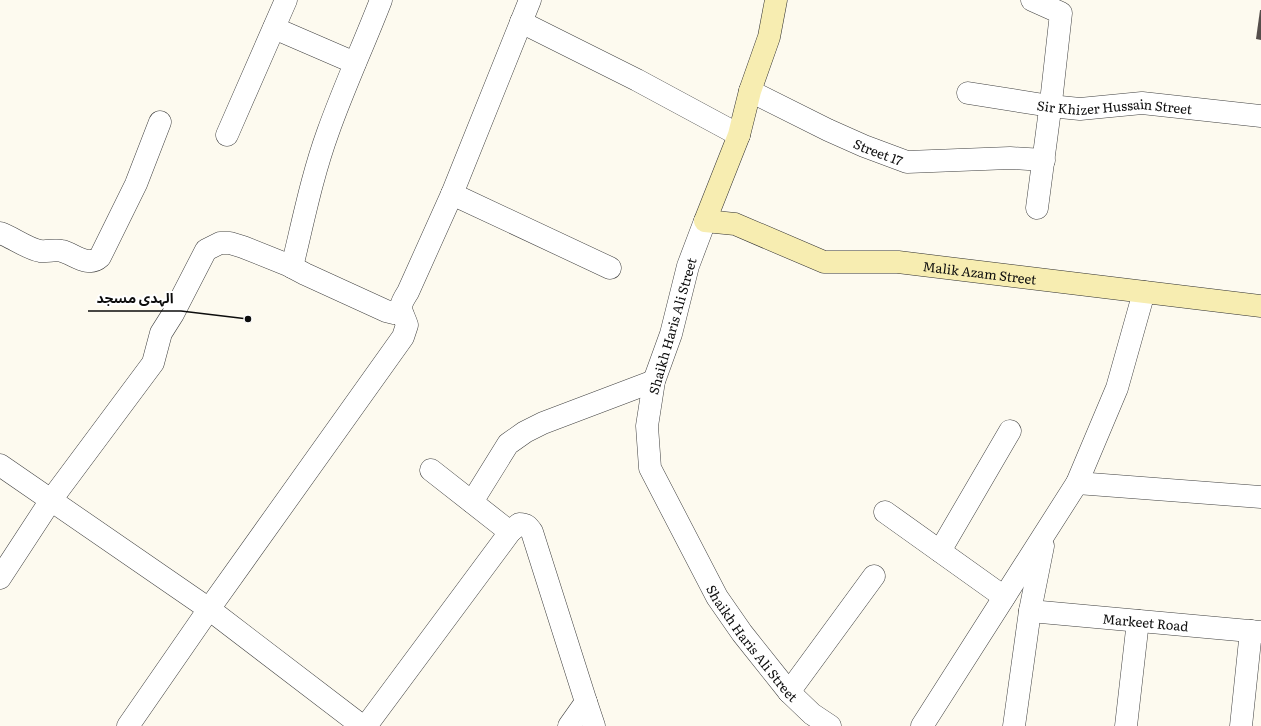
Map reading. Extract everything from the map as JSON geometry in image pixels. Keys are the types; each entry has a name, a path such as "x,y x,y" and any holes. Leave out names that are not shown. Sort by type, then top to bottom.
{"street":[{"path":"227,135 286,0"},
{"path":"292,267 318,161 355,63 381,0"},
{"path":"128,726 209,609 404,338 407,325 400,311 401,305 452,194 530,0"},
{"name":"Shaikh Haris Ali Street","path":"776,0 769,37 750,91 739,135 688,266 672,334 654,381 647,426 650,468 717,597 742,634 789,692 812,714 830,726"},
{"path":"1032,0 1061,12 1037,208"},
{"path":"521,22 637,80 739,135"},
{"path":"274,28 355,63"},
{"name":"Street 17","path":"750,91 828,130 864,146 908,162 1010,158 1044,160"},
{"name":"Sir Khizer Hussain Street","path":"968,93 1050,106 1080,109 1142,103 1261,116"},
{"path":"0,233 40,251 62,251 85,261 96,260 100,257 136,184 160,122"},
{"path":"452,194 610,268"},
{"name":"Malik Azam Street","path":"705,221 735,224 824,262 898,262 1261,306"},
{"path":"0,578 51,500 153,363 161,333 173,314 206,250 220,243 230,243 243,247 292,267 386,311 394,313 400,311"},
{"path":"922,726 1077,483 1117,388 1144,292"},
{"path":"472,502 508,444 525,432 543,423 654,381"},
{"path":"940,551 1010,431"},
{"path":"0,465 209,609 362,726"},
{"path":"430,470 510,532"},
{"path":"1077,483 1261,498"},
{"path":"885,512 1004,597"},
{"path":"366,726 510,532 519,524 529,526 532,532 594,726"},
{"path":"1014,726 1030,611 1046,533"},
{"path":"789,692 874,576"},
{"name":"Markeet Road","path":"1030,611 1256,632"},
{"path":"1126,726 1138,621"},
{"path":"1241,726 1256,632"},
{"path":"569,726 586,702"}],"building":[{"path":"1261,10 1261,40 1256,39"}],"place":[{"name":"الہدی مسجد","path":"248,319"}]}
